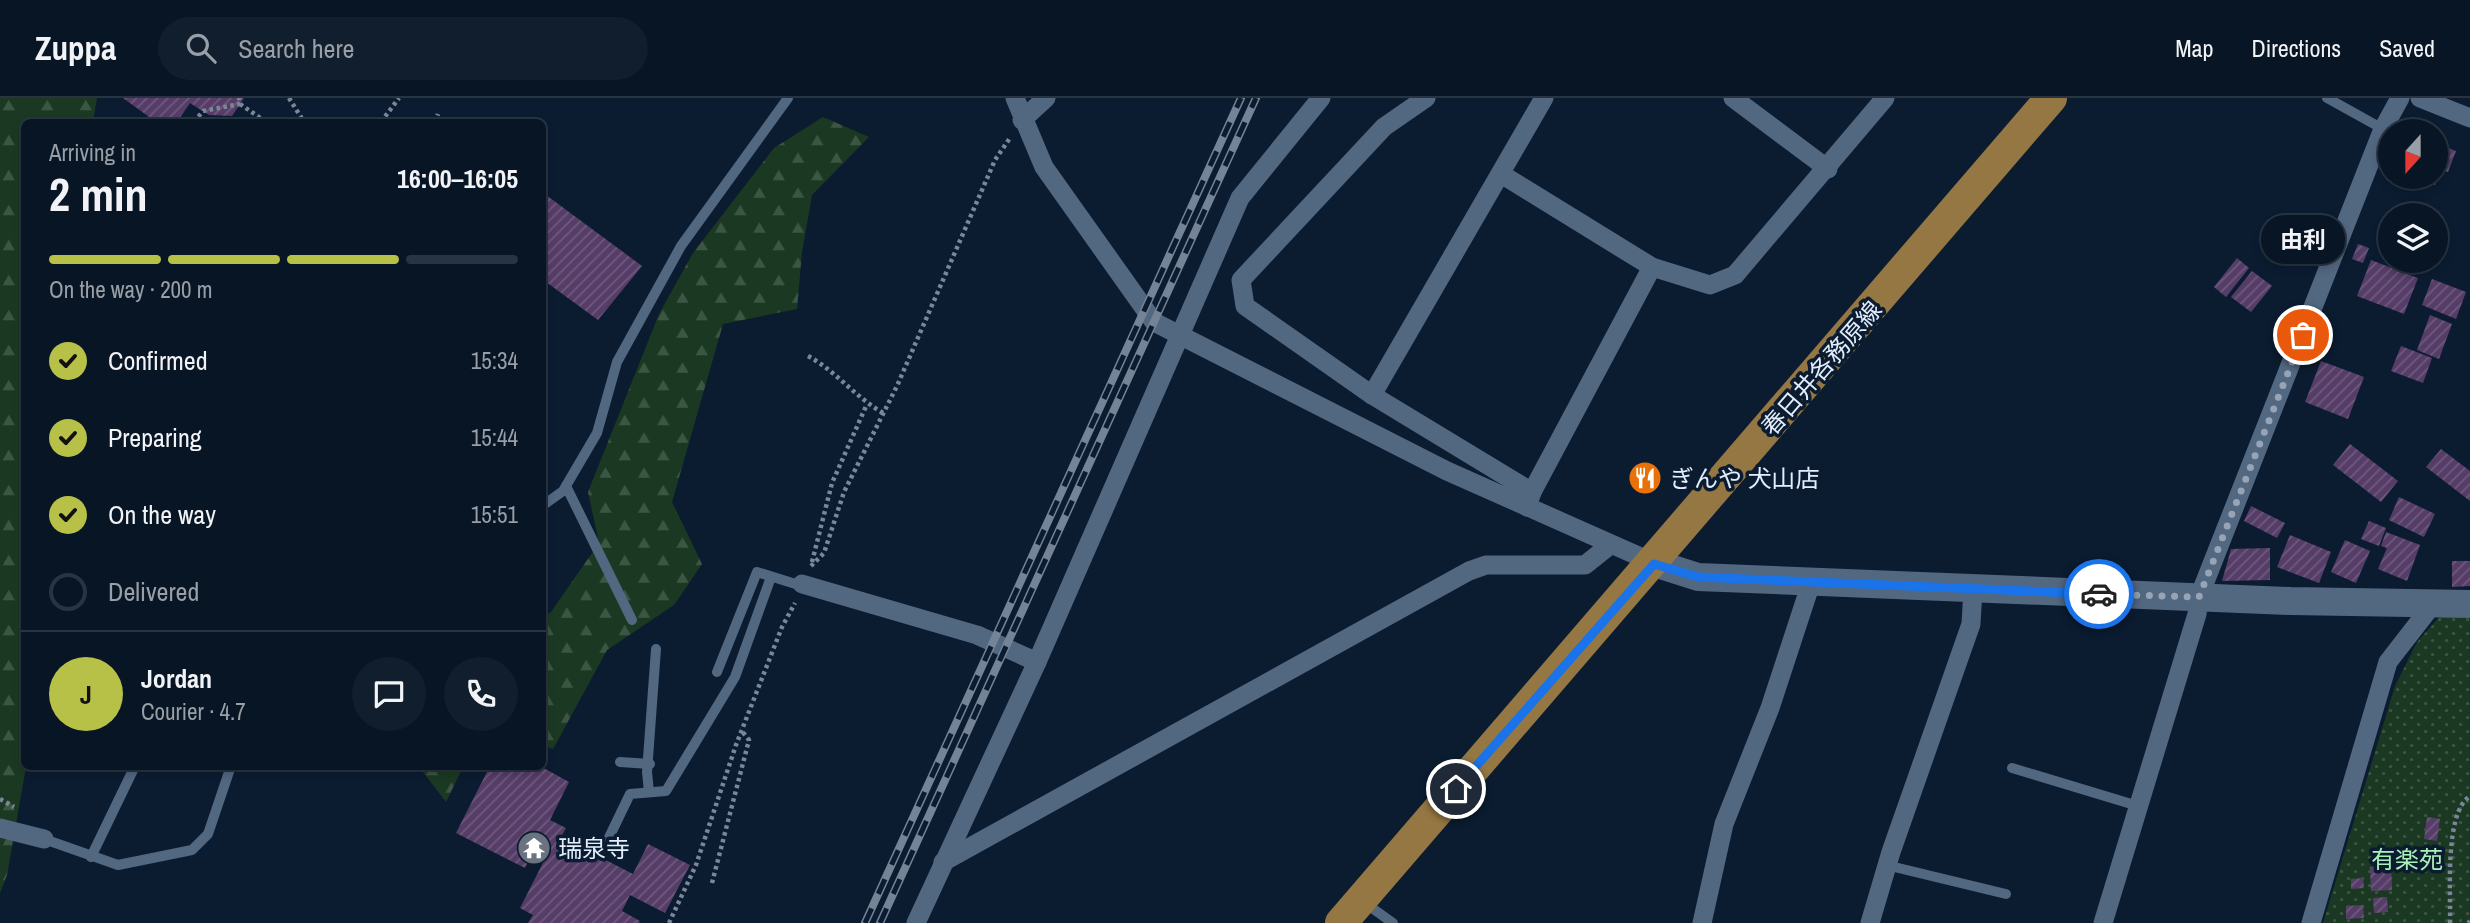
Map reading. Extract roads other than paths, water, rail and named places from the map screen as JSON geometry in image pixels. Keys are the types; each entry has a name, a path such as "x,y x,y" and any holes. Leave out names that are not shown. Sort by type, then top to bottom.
{"main road":[{"name":"春日井各務原線","path":"1351,911 1654,564 2052,98"}],"street":[{"path":"1015,98 1044,167 1154,322 1434,465 1529,500"},
{"path":"1022,120 1046,98"},
{"path":"916,923 1037,662 1240,198 1321,98"},
{"path":"1426,98 1384,127 1241,280 1245,306 1529,500 1610,545 1654,564 1698,577 2199,597 2470,604"},
{"path":"1372,395 1544,98"},
{"path":"1733,98 1828,169"},
{"path":"1500,174 1652,267 1710,285 1735,275 1828,169 1885,98"},
{"path":"2388,119 2400,98"},
{"path":"2420,98 2470,118"},
{"path":"2103,923 2197,614 2199,597 2378,142"},
{"path":"1529,500 1652,267"},
{"path":"943,862 964,854 1469,571 1486,565 1585,565 1610,545"},
{"path":"1702,923 1724,824 1770,708 1811,583"},
{"path":"802,585 977,635 1037,662"},
{"path":"1870,923 1886,865 1971,624 1973,589"},
{"path":"2311,923 2388,662 2433,604"},
{"path":"0,828 44,839"}],"lane":[{"path":"546,503 566,486 597,433 617,362 681,246 788,98"},
{"path":"2327,98 2378,126"},
{"path":"566,486 632,620"},
{"path":"717,672 757,572 802,585"},
{"path":"602,852 630,794 666,790 735,677 771,577"},
{"path":"649,792 647,772 650,764 656,649"},
{"path":"620,762 650,764"},
{"path":"2012,768 2138,806"},
{"path":"91,858 133,770"},
{"path":"44,839 91,858 118,865 192,850 208,834 230,770"},
{"path":"1886,865 2006,894"},
{"path":"1351,911 1393,923"}],"railway":[{"path":"865,923 1241,98"},
{"path":"880,923 1256,98"}],"place":[{"name":"由利","path":"2303,335"},
{"name":"ぎんや 犬山店","path":"1645,478"},
{"name":"瑞泉寺","path":"534,848"}],"park label":[{"name":"有楽苑","path":"2407,859"}]}
